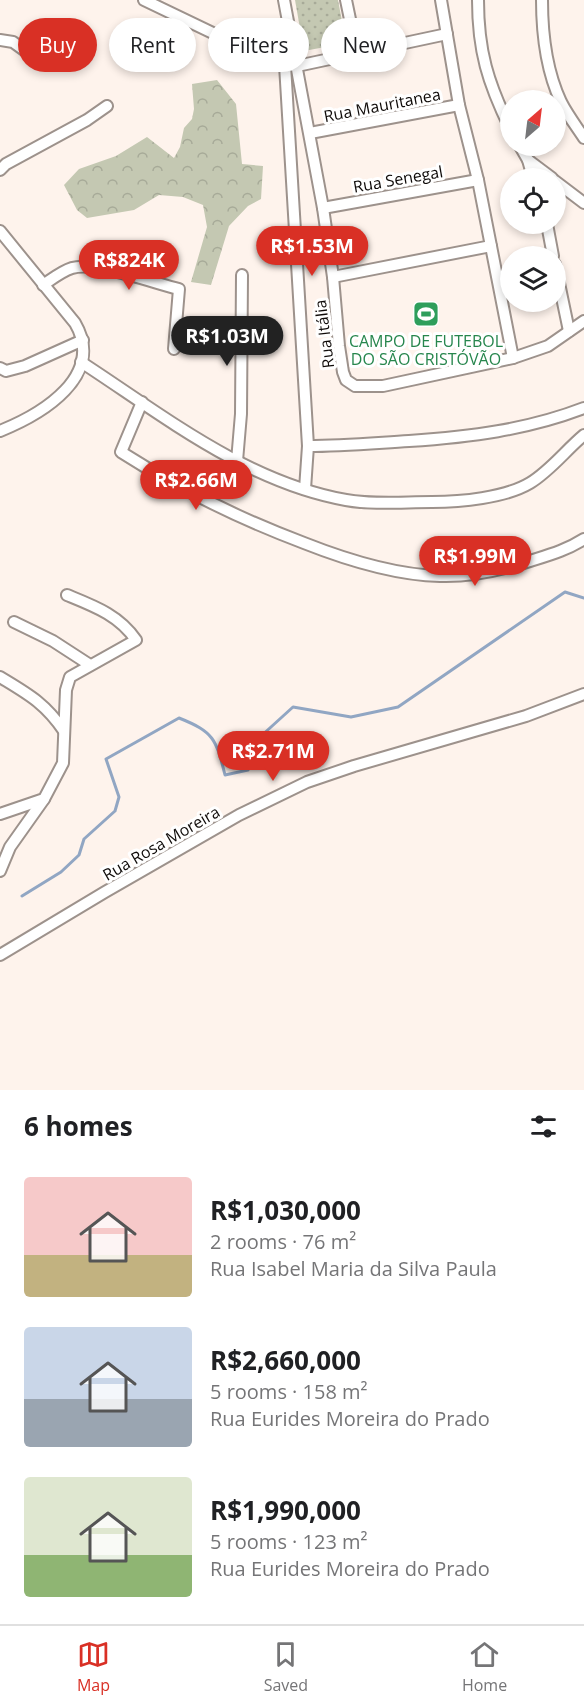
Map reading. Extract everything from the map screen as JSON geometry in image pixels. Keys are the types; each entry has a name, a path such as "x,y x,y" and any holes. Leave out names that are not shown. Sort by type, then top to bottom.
{"street":[{"path":"144,0 208,31"},
{"name":"Rua Itália","path":"284,0 288,18"},
{"path":"346,0 350,18"},
{"path":"441,0 459,105 478,180 513,358"},
{"path":"478,0 481,52 500,104"},
{"path":"542,0 544,46 552,77 561,102 584,138"},
{"path":"407,42 447,33"},
{"path":"0,40 18,45"},
{"path":"285,72 308,446 305,489"},
{"name":"Rua Itália","path":"298,72 323,208 343,372 346,380 355,386 382,386 513,358 548,346 584,321"},
{"name":"Rua Mauritanea","path":"310,133 459,105"},
{"path":"0,170 6,164 87,120 107,106"},
{"path":"526,156 530,168"},
{"path":"528,160 538,168"},
{"name":"Rua Senegal","path":"323,208 478,180"},
{"path":"566,189 584,203"},
{"path":"0,231 5,246 43,285 75,323 83,340 81,362 68,389 53,403 32,417 0,431"},
{"path":"333,278 491,246"},
{"path":"43,285 73,268 84,266 100,268 179,290 174,349"},
{"path":"237,461 241,414 242,275"},
{"path":"565,312 569,331"},
{"path":"0,368 6,371 26,366 83,340"},
{"path":"81,362 200,441 237,461 261,473 305,489 345,500 371,503 453,502 519,489 543,474 584,435"},
{"path":"142,402 121,452 154,473 250,522 357,562 419,574 458,575 504,569 561,552 584,539"},
{"path":"308,446 468,437 543,422 584,408"},
{"path":"0,871 10,848 45,799 63,763 70,677 136,640 129,629 105,610 67,595"},
{"path":"14,622 53,641 90,665"},
{"path":"0,677 39,701 64,731"},
{"name":"Rua Rosa Moreira","path":"0,955 239,815 307,782 526,716 584,694"},
{"path":"0,814 45,799"}],"green space":[{"path":"295,0 338,0 341,18 321,18 321,48 309,50 309,18 298,18"},
{"path":"217,80 236,104 242,164 263,166 261,199 248,206 229,226 211,285 191,282 207,227 203,205 183,197 159,195 134,210 87,218 77,210 64,185 79,169 116,156 147,137 174,158 180,147 184,128 192,119 194,109 192,84"}],"waterway":[{"path":"22,896 61,872 79,855 84,839 115,811 119,797 106,759 179,718 200,728 212,738 225,775 248,770 260,737 293,707 351,717 398,707 565,592 584,598"}],"place":[{"name":"CAMPO DE FUTEBOL DO SÃO CRISTÓVÃO","path":"426,314"}]}
